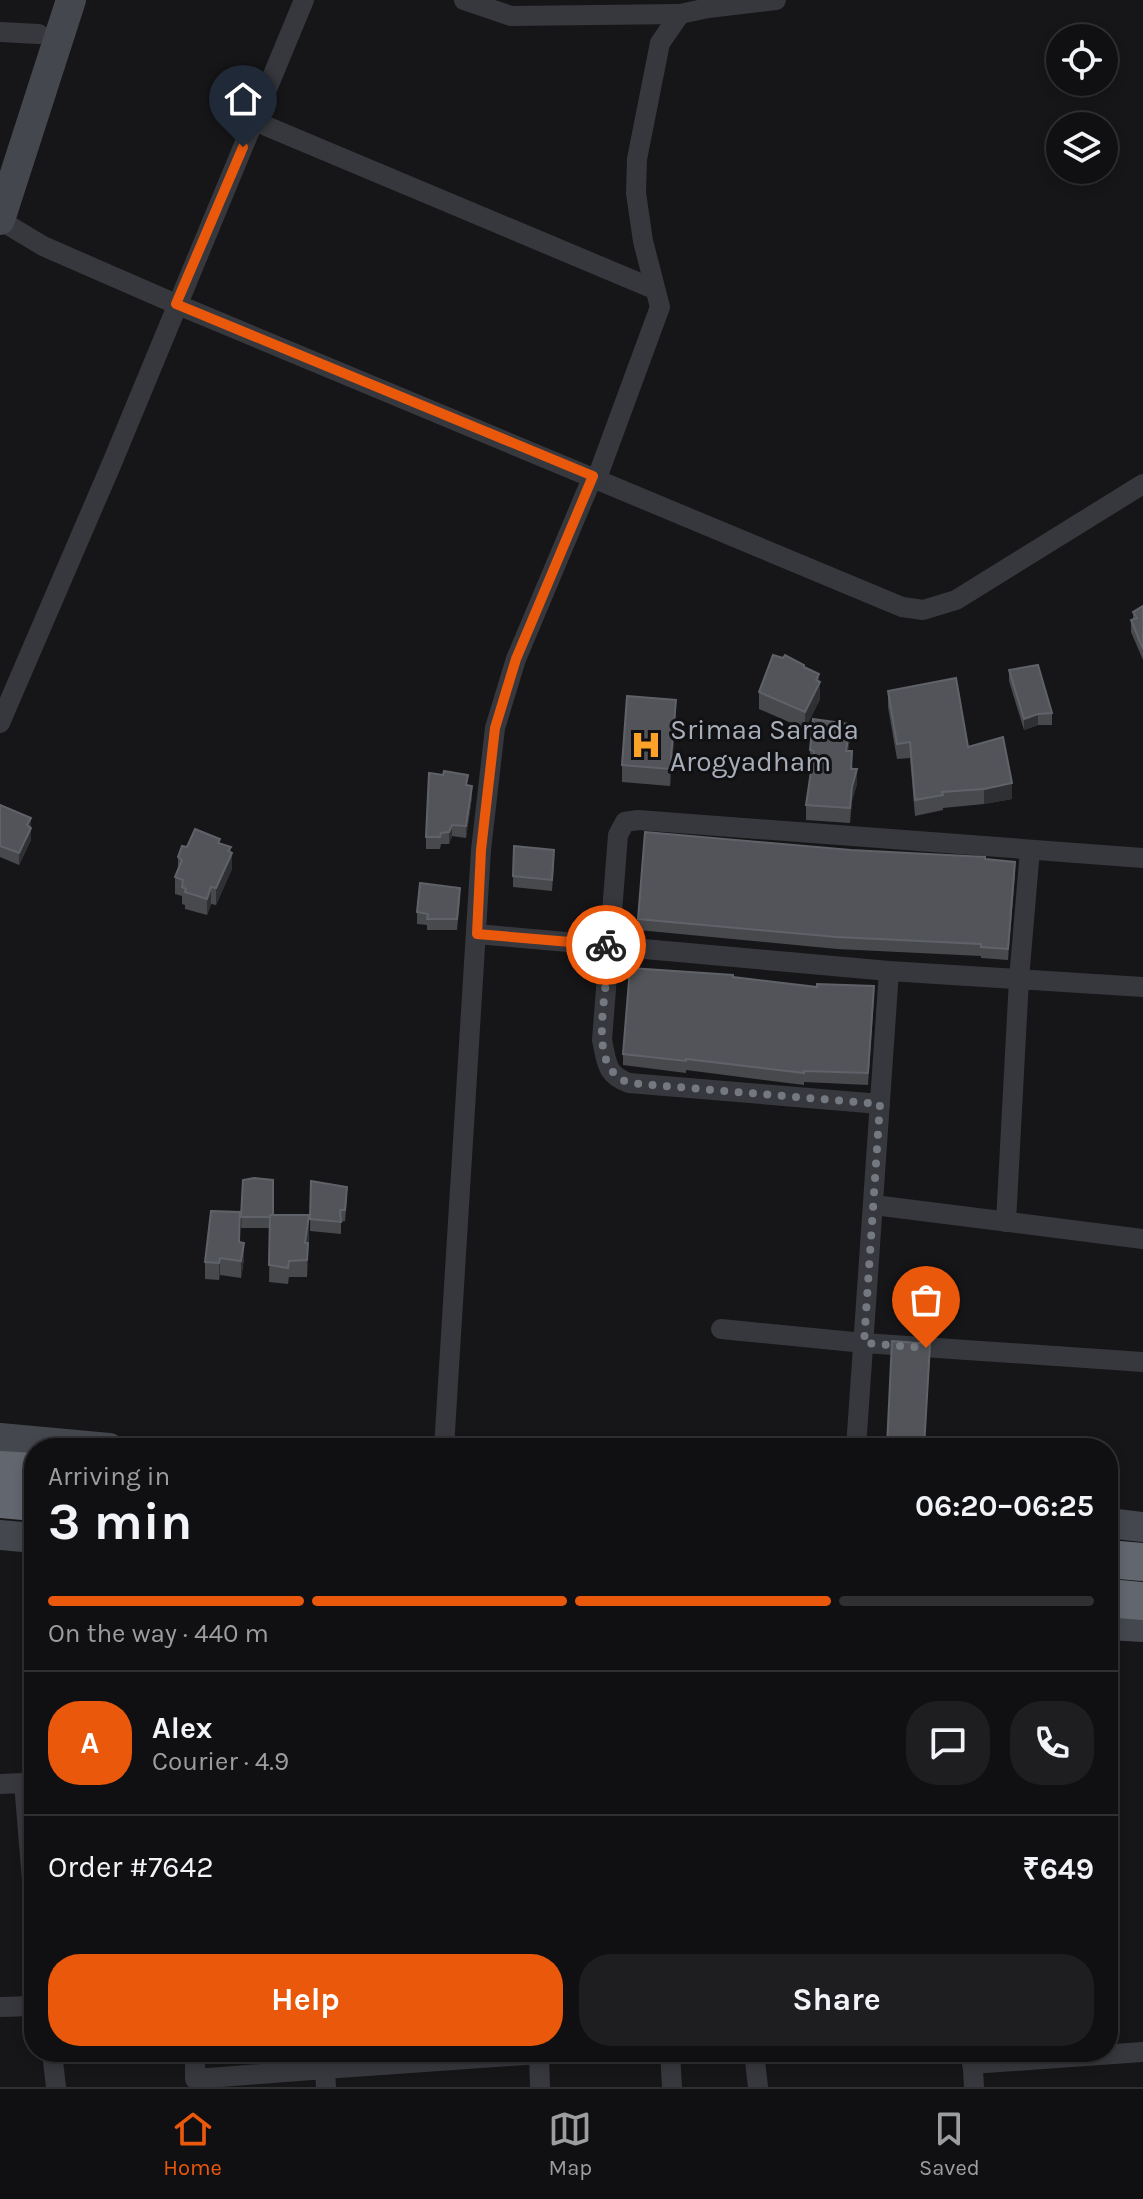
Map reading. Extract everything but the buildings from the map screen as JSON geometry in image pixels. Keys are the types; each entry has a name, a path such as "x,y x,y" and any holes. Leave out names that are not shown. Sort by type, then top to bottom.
{"highway":[{"path":"0,1470 24,1471"},
{"path":"0,1499 24,1501"},
{"path":"1118,1560 1143,1562"},
{"path":"1118,1599 1143,1601"}],"street":[{"path":"0,159 49,0"},
{"path":"71,0 0,220 43,246 902,607 923,610 956,600 1143,484"},
{"path":"0,723 112,463 304,0"},
{"path":"464,0 511,16 680,14 776,0"},
{"path":"445,1438 481,850 495,728 516,659 595,477 660,307 636,193 637,159 660,43 680,14"},
{"path":"0,32 39,34"},
{"path":"254,121 654,289"},
{"path":"880,1104 629,1083 616,1078 607,1066 602,1040 618,835 625,822 638,820 1143,858"},
{"path":"1006,1222 1019,979 1030,850"},
{"path":"477,934 889,971 1143,987"},
{"path":"857,1438 889,971"},
{"path":"874,1205 1143,1239"},
{"path":"721,1329 864,1343 1143,1362"},
{"path":"0,1438 24,1440"},
{"path":"1118,1524 1143,1527"},
{"path":"0,1535 24,1537"},
{"path":"1118,1626 1143,1627"},
{"path":"0,1784 24,1783"},
{"path":"0,2007 24,2006"},
{"path":"1118,2053 1143,2052"},
{"path":"53,2062 56,2087"},
{"path":"195,2062 195,2079 326,2078 454,2062"},
{"path":"539,2062 540,2087"},
{"path":"671,2062 672,2087"},
{"path":"755,2062 758,2087"},
{"path":"972,2062 974,2087"}],"way so far":[{"path":"606,945 602,1040 607,1066 616,1078 629,1083 880,1104 864,1343 926,1348"}],"place":[{"name":"Srimaa Sarada Arogyadham","path":"646,745"}],"route":[{"path":"243,147 176,304 593,476 516,659 495,728 481,850 477,934 606,945"}]}
